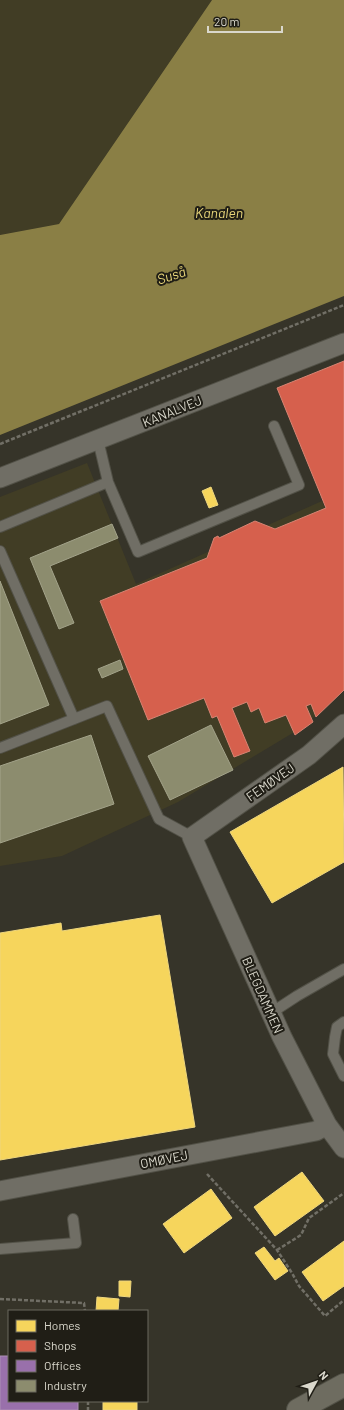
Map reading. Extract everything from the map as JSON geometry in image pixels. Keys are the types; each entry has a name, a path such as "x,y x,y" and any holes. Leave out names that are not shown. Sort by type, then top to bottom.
{"street":[{"name":"KANALVEJ","path":"0,478 344,343"},
{"name":"FEMØVEJ","path":"192,837 309,755 344,724"},
{"name":"BLEGDAMMEN","path":"192,837 271,1013 328,1125 344,1148"},
{"name":"OMØVEJ","path":"0,1191 316,1131 328,1125"},
{"path":"298,1410 344,1385"}],"lane":[{"path":"98,440 108,482 138,552 299,485 274,426"},
{"path":"0,527 108,482"},
{"path":"0,550 74,719"},
{"path":"0,748 107,706 159,819 192,837"},
{"path":"271,1013 344,969"},
{"path":"344,1022 337,1027 333,1054 344,1076"},
{"path":"0,1249 76,1243 73,1219"}],"path":[{"path":"0,444 344,304"},
{"path":"188,1155 277,1250 299,1286 325,1316 344,1300"},
{"path":"277,1250 301,1235 309,1218 344,1193"},
{"path":"0,1299 84,1303 85,1310"}],"shaded area":[{"path":"0,0 212,0 59,224 0,235"},
{"path":"87,463 136,584 322,501 344,555 344,687 306,725 178,802 62,856 0,866 0,497"}],"water":[{"name":"Kanalen","path":"212,0 344,0 344,296 0,435 0,235 59,224"}],"building: Homes":[{"path":"211,487 218,505 209,508 202,491"},
{"path":"343,767 344,862 272,903 230,832"},
{"path":"160,915 195,1127 0,1160 0,933 61,923 62,931"},
{"path":"302,1172 324,1201 275,1236 254,1207"},
{"path":"211,1189 232,1218 184,1253 163,1224"},
{"path":"344,1241 344,1286 323,1301 302,1272"},
{"path":"264,1247 275,1261 279,1258 288,1271 275,1280 255,1253"},
{"path":"119,1281 131,1281 130,1297 119,1296"},
{"path":"97,1297 119,1299 118,1310 96,1310"},
{"path":"103,1402 137,1402 137,1410 103,1410"}],"building: Shops":[{"path":"344,361 344,690 316,717 311,704 306,706 313,722 295,735 286,715 265,723 259,708 251,712 247,702 232,708 250,751 234,757 217,716 212,718 204,698 148,720 100,601 207,558 214,538 218,536 219,538 255,521 275,529 326,508 277,388"}],"building: Offices":[{"path":"0,1356 8,1356 8,1402 78,1402 78,1410 0,1410"}],"building: Industry":[{"path":"112,524 118,538 50,566 74,623 59,629 30,558"},
{"path":"0,581 49,705 0,724"},
{"path":"120,660 123,669 102,678 98,669"},
{"path":"211,725 233,770 170,800 148,756"},
{"path":"91,735 114,804 0,843 0,766"}],"water label":[{"name":"Suså","path":"171,275"}]}
